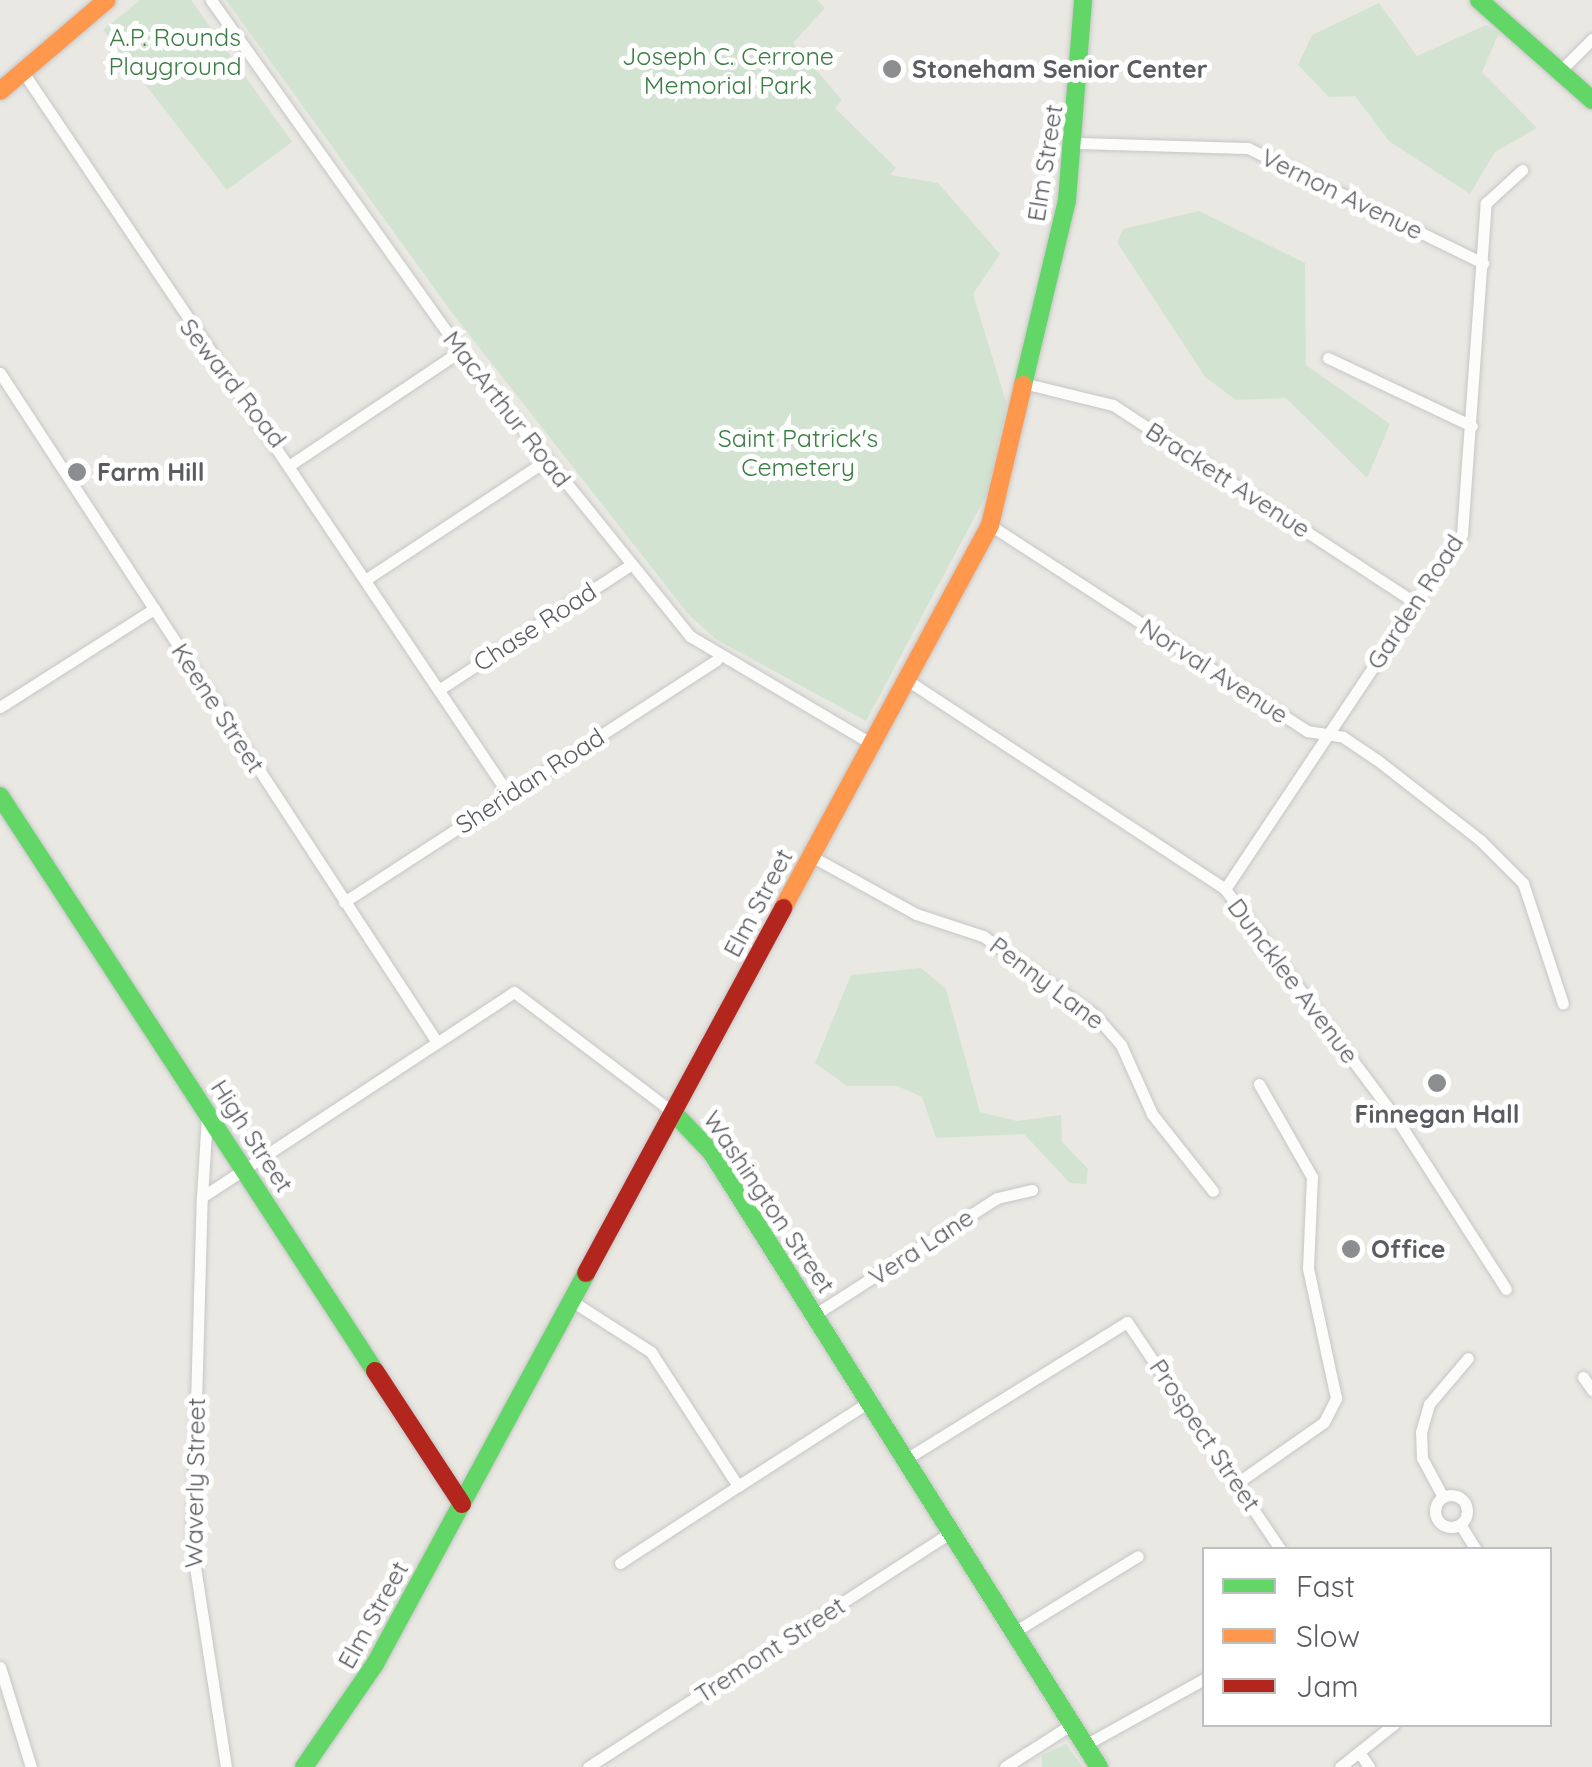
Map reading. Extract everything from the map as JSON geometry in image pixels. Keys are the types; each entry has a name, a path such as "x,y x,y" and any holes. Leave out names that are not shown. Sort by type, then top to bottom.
{"main road":[{"path":"0,91 107,0"},
{"name":"Elm Street","path":"304,1767 346,1715 990,525 1027,384 1076,143 1083,0"},
{"path":"1479,0 1592,100"},
{"name":"High Street","path":"0,796 462,1504"},
{"name":"Washington Street","path":"674,1112 712,1153 1099,1767"}],"street":[{"name":"MacArthur Road","path":"211,0 460,352 630,565 716,660 872,744"},
{"path":"1559,72 1592,39"},
{"name":"Seward Road","path":"22,72 205,354 293,462 509,795"},
{"name":"Vernon Avenue","path":"1076,143 1248,148 1483,263"},
{"name":"Garden Road","path":"1224,889 1324,734 1417,604 1465,526 1488,196 1522,170"},
{"path":"293,462 460,352"},
{"path":"1328,358 1472,426"},
{"name":"Keene Street","path":"0,373 437,1042"},
{"name":"Brackett Avenue","path":"1027,384 1113,405 1417,604"},
{"path":"368,578 547,460"},
{"name":"Norval Avenue","path":"990,525 1324,734 1400,776 1518,875 1563,1004"},
{"name":"Chase Road","path":"440,688 630,565"},
{"path":"0,707 154,609"},
{"name":"Sheridan Road","path":"344,902 716,660"},
{"name":"Duncklee Avenue","path":"906,680 1224,889 1400,1124 1506,1289"},
{"name":"Penny Lane","path":"812,856 923,917 983,936 1095,1014 1212,1191"},
{"name":"Washington Street","path":"244,1169 437,1042 522,993 674,1112"},
{"path":"1237,1483 1324,1422 1336,1398 1308,1268 1312,1177 1260,1084"},
{"name":"Waverly Street","path":"207,1113 193,1566 226,1767"},
{"path":"202,1196 244,1169"},
{"name":"Vera Lane","path":"814,1315 995,1199 1032,1190"},
{"path":"572,1301 651,1352 738,1486"},
{"name":"Prospect Street","path":"906,1460 1126,1322 1279,1547"},
{"path":"1460,1524 1438,1519 1443,1498 1422,1458 1420,1432 1429,1404 1468,1358"},
{"path":"1583,1378 1592,1390"},
{"path":"620,1562 869,1402"},
{"path":"1443,1498 1464,1502 1460,1524 1474,1547"},
{"name":"Tremont Street","path":"588,1767 952,1532"},
{"path":"1014,1632 1138,1556"},
{"path":"0,1667 31,1767"},
{"path":"1085,1745 1202,1681"},
{"path":"1005,1767 1072,1724"},
{"path":"1340,1767 1390,1727"},
{"path":"1359,1752 1369,1767"}],"green space":[{"name":"A.P. Rounds Playground","path":"140,0 191,0 292,142 227,190 103,30"},
{"name":"Saint Patrick's Cemetery","path":"226,0 817,0 825,8 793,43 842,100 835,108 896,168 890,175 938,183 1000,254 973,294 1007,405 987,494 866,721 717,640 688,614 453,314"},
{"path":"1379,3 1417,56 1486,25 1499,33 1482,72 1537,128 1495,152 1470,194 1389,141 1355,96 1329,97 1298,65 1312,35"},
{"path":"1199,211 1305,263 1306,365 1390,424 1367,478 1286,398 1236,400 1205,377 1117,242 1123,229"},
{"path":"921,968 946,989 980,1112 1017,1121 1061,1115 1062,1142 1088,1169 1086,1184 1070,1183 1024,1134 936,1138 922,1097 897,1086 847,1086 815,1063 851,975"},
{"path":"1066,1744 1083,1767 1042,1767 1042,1755"}],"traffic: fast":[{"path":"1023,385 1067,200 1083,0"},
{"path":"1479,0 1592,100"},
{"path":"0,796 375,1371"},
{"path":"674,1113 712,1153 1099,1767"},
{"path":"304,1767 375,1664 586,1273"}],"traffic: slow":[{"path":"0,91 107,0"},
{"path":"783,908 990,525 1023,385"}],"traffic: jam":[{"path":"586,1273 783,908"},
{"path":"375,1371 462,1504"}],"place":[{"name":"Stoneham Senior Center","path":"892,69"},
{"name":"Farm Hill","path":"77,472"},
{"name":"Finnegan Hall","path":"1437,1083"},
{"name":"Office","path":"1351,1249"}],"park label":[{"name":"Joseph C. Cerrone Memorial Park","path":"728,72"}]}
